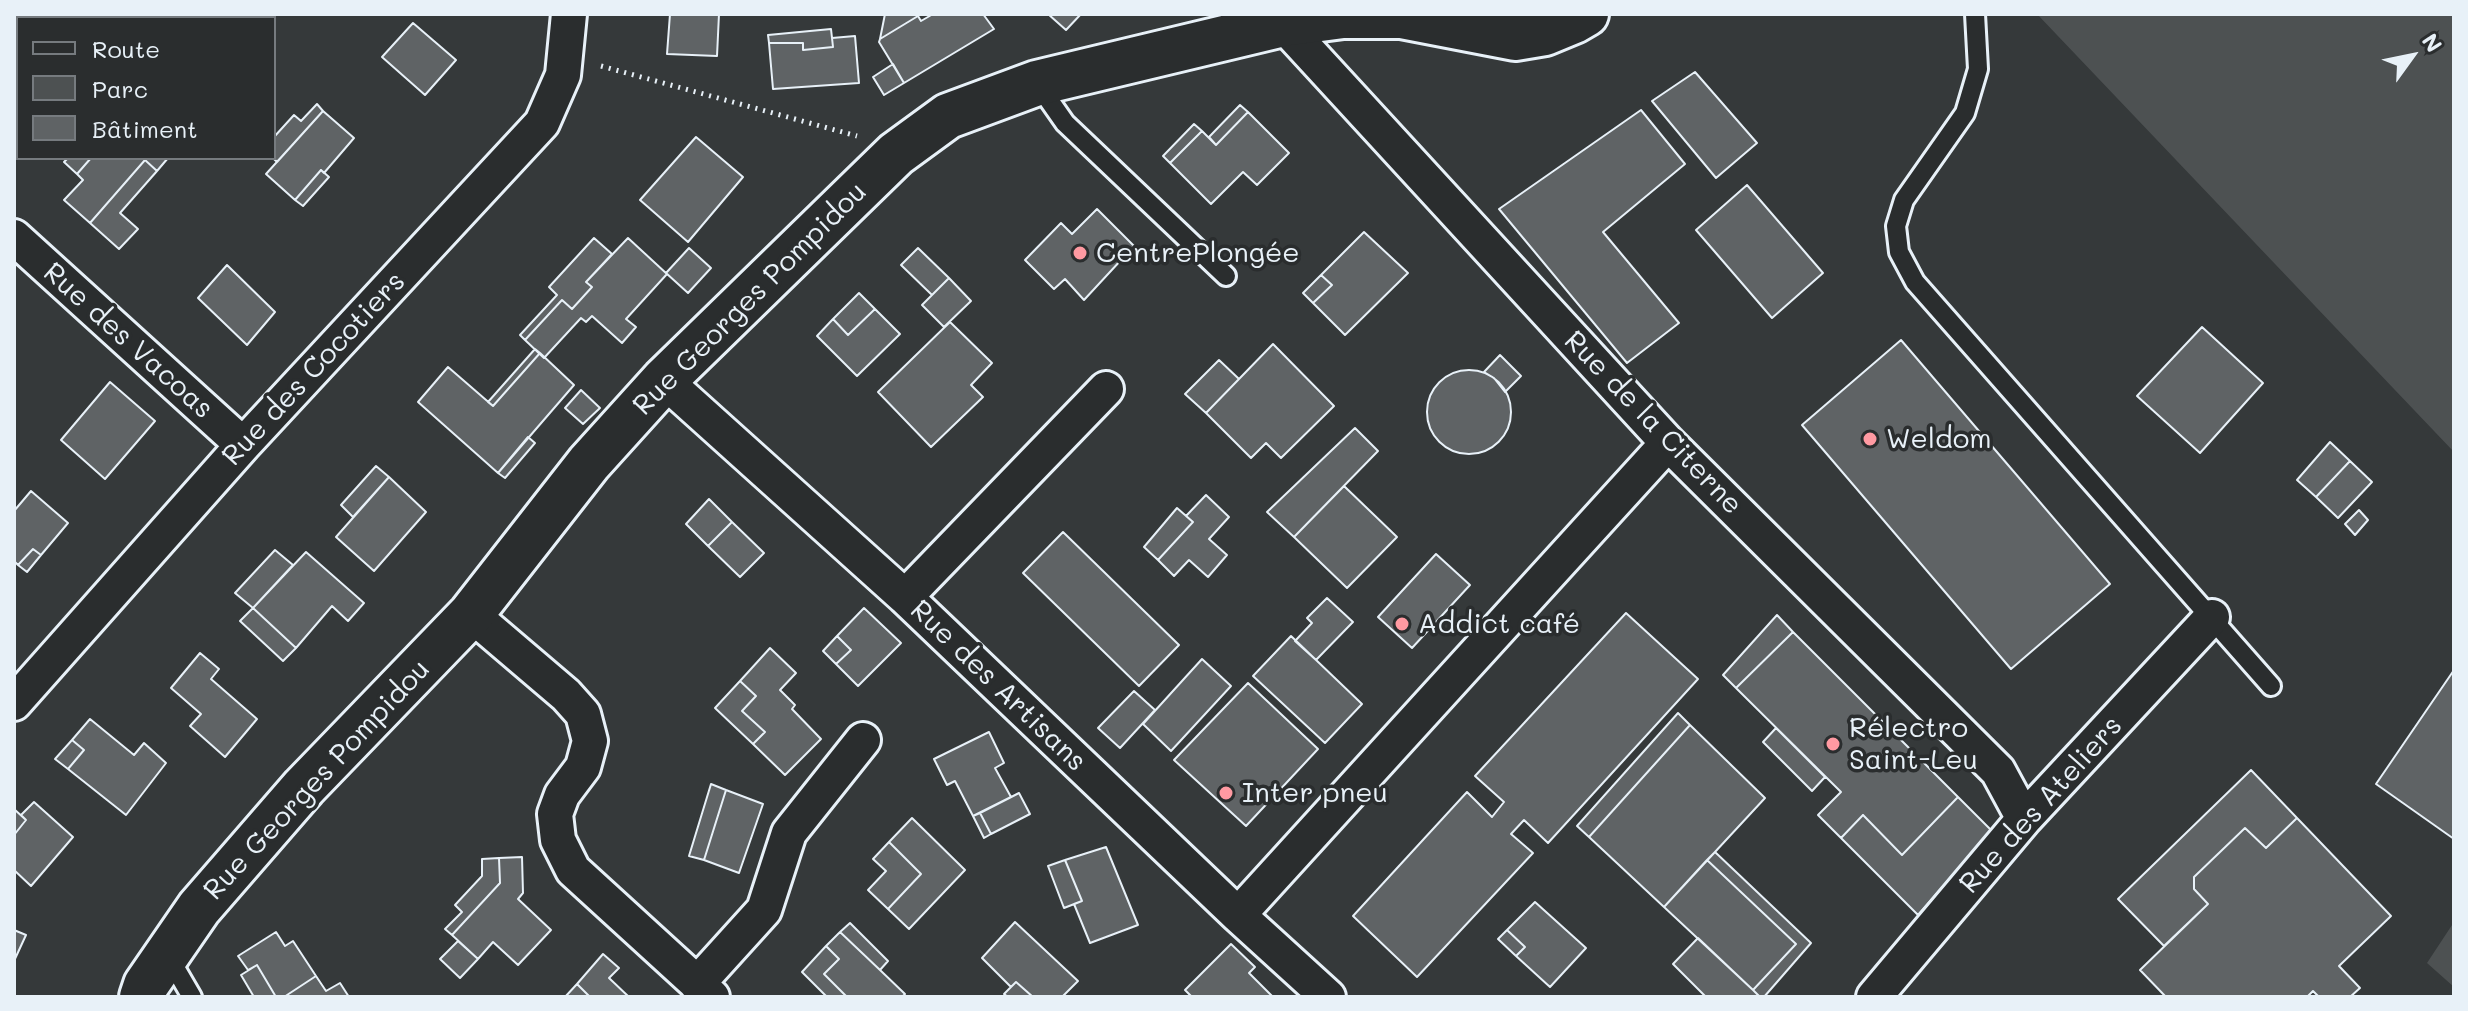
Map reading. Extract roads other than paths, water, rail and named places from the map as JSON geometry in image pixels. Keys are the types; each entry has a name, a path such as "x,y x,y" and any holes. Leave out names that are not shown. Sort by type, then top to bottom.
{"main road":[{"name":"Rue Georges Pompidou","path":"142,997 146,985 199,908 304,787 471,614 589,463 664,380 896,154 948,116 1037,83 1283,24 1343,16 1401,16 1515,38 1545,33 1586,14"}],"street":[{"name":"Rue des Cocotiers","path":"14,703 243,445 542,123 563,75 569,14"},
{"name":"Rue de la Citerne","path":"1283,24 1668,443 1998,771 2024,819"},
{"name":"Rue des Vacoas","path":"14,237 243,445"},
{"name":"Rue des Artisans","path":"664,380 905,597 1328,997"},
{"path":"905,597 1106,389"},
{"path":"1238,915 1668,443"},
{"path":"471,614 566,695 583,714 590,741 583,767 562,795 555,814 558,840 573,870 704,990 764,910 789,833 863,740"},
{"name":"Rue des Ateliers","path":"1874,997 2024,819 2212,617"}],"lane":[{"path":"1975,14 1978,69 1965,113 1904,200 1896,226 1899,252 1915,282 2271,686"},
{"path":"1037,83 1065,123 1226,276"},
{"path":"167,954 192,997"}],"place":[{"name":"CentrePlongée","path":"1080,253"},
{"name":"Weldom","path":"1870,439"},
{"name":"Addict café","path":"1402,624"},
{"name":"Rélectro Saint-Leu","path":"1833,744"},
{"name":"Inter pneu","path":"1226,793"}]}
